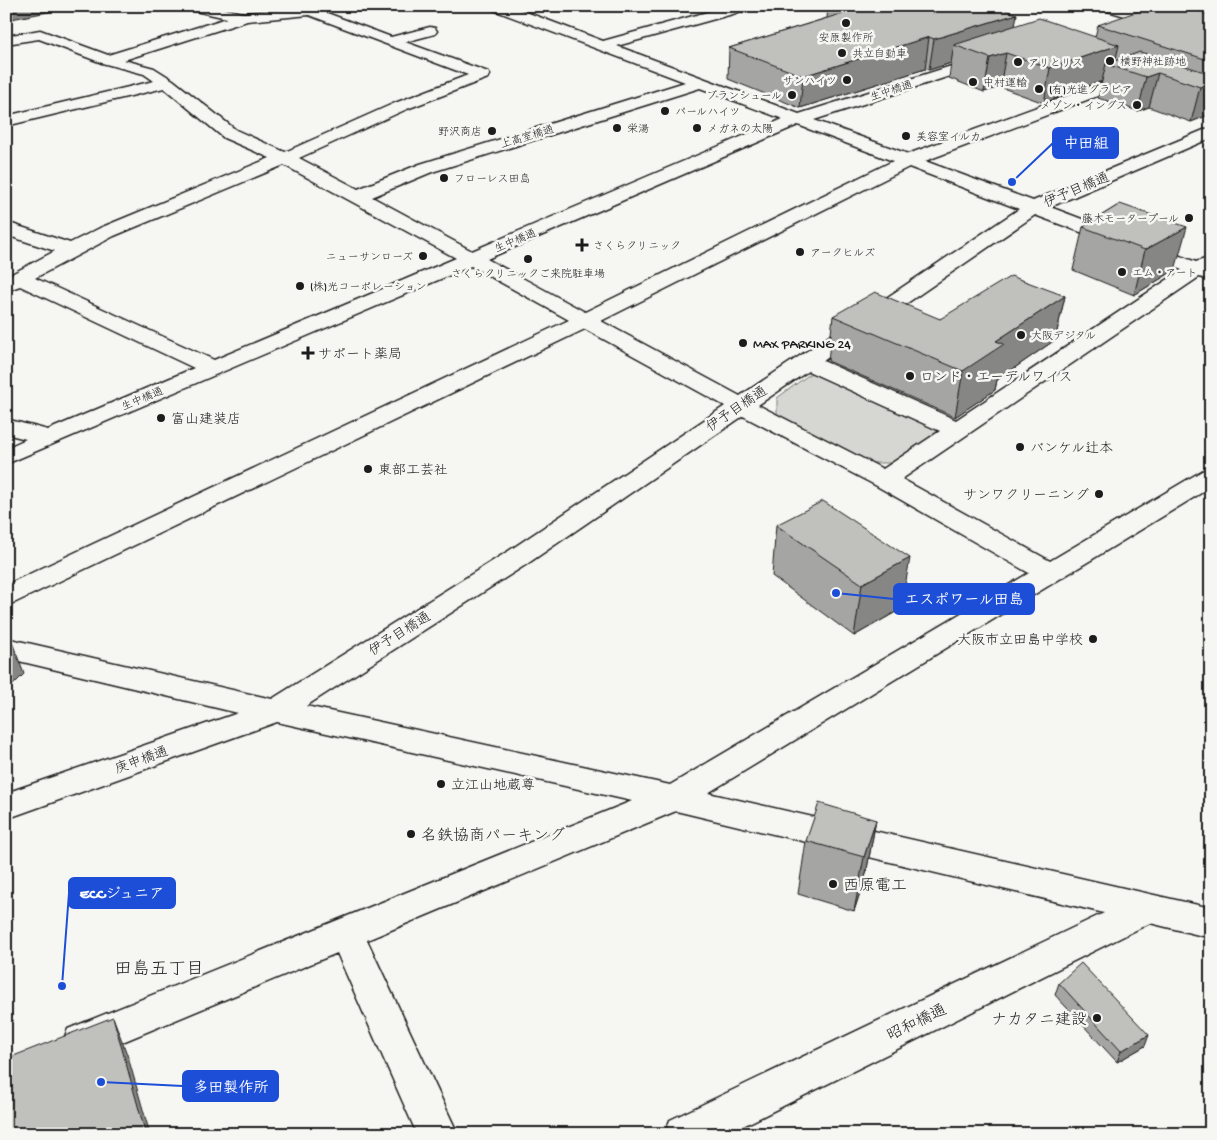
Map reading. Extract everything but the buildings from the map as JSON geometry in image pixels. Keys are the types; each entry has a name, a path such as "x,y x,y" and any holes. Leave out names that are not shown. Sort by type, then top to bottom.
{"street":[{"path":"191,6 243,17"},
{"path":"496,6 907,161 1206,268"},
{"path":"601,46 746,6"},
{"path":"1106,6 1166,29"},
{"path":"517,15 542,8"},
{"path":"12,282 106,232 285,158 402,106 482,75 358,30 318,9 243,17 108,60"},
{"path":"1139,34 1166,29 1184,18"},
{"path":"392,41 430,31"},
{"path":"6,40 40,34 108,60 149,71 167,83 230,134 285,158 357,196 740,405 884,480 1051,573"},
{"name":"生中橋通","path":"6,457 796,120 1003,54"},
{"path":"1105,69 1149,84"},
{"name":"上高室橋通","path":"357,196 426,168 698,82 723,72"},
{"path":"6,596 586,320 907,161 1131,78"},
{"path":"6,121 167,83"},
{"name":"伊予目橋通","path":"276,711 517,558 1034,207 1211,132"},
{"path":"6,228 70,250"},
{"path":"884,480 1206,268"},
{"path":"12,282 212,368"},
{"path":"805,361 958,430"},
{"path":"6,426 48,438"},
{"path":"52,1054 674,798 1211,476"},
{"path":"6,648 276,711 674,798 1211,923"},
{"name":"庚申橋通","path":"6,806 276,711"},
{"name":"昭和橋通","path":"685,1134 1146,909"},
{"path":"346,933 438,1134"}],"shaded area":[{"path":"814,371 935,425 938,432 892,463 866,463 777,414 777,398"}],"place":[{"name":"安原製作所","path":"846,23"},
{"name":"共立自動車","path":"842,53"},
{"name":"横野神社跡地","path":"1110,61"},
{"name":"アリとリス","path":"1018,62"},
{"name":"サンハイツ","path":"847,80"},
{"name":"中村運輸","path":"973,82"},
{"name":"(有)光進グラビア","path":"1039,89"},
{"name":"ブランシュール","path":"792,95"},
{"name":"メゾン・イングス","path":"1137,105"},
{"name":"パールハイツ","path":"665,111"},
{"name":"栄湯","path":"617,128"},
{"name":"メガネの太陽","path":"697,128"},
{"name":"野沢商店","path":"492,131"},
{"name":"美容室イルカ","path":"906,136"},
{"name":"フローレス田島","path":"444,178"},
{"name":"中田組","path":"1012,182"},
{"name":"藤木モータープール","path":"1189,218"},
{"name":"さくらクリニック","path":"582,245"},
{"name":"アークヒルズ","path":"800,252"},
{"name":"ニューサンローズ","path":"423,256"},
{"name":"さくらクリニックご来院駐車場","path":"528,259"},
{"name":"エム・アート","path":"1122,272"},
{"name":"(株)光コーポレーション","path":"300,286"},
{"name":"大阪デジタル","path":"1021,335"},
{"name":"MAX PARKING 24","path":"743,343"},
{"name":"サポート薬局","path":"308,353"},
{"name":"ロンド・エーデルワイス","path":"910,376"},
{"name":"富山建装店","path":"161,418"},
{"name":"バンケル辻本","path":"1020,447"},
{"name":"東部工芸社","path":"368,469"},
{"name":"サンワクリーニング","path":"1099,494"},
{"name":"エスポワール田島","path":"836,593"},
{"name":"大阪市立田島中学校","path":"1093,639"},
{"name":"立江山地蔵尊","path":"441,784"},
{"name":"名鉄協商パーキング","path":"411,834"},
{"name":"西原電工","path":"833,884"},
{"name":"ECCジュニア","path":"62,986"},
{"name":"ナカタニ建設","path":"1097,1018"},
{"name":"多田製作所","path":"101,1082"}],"district":[{"name":"田島五丁目","path":"159,968"}]}
